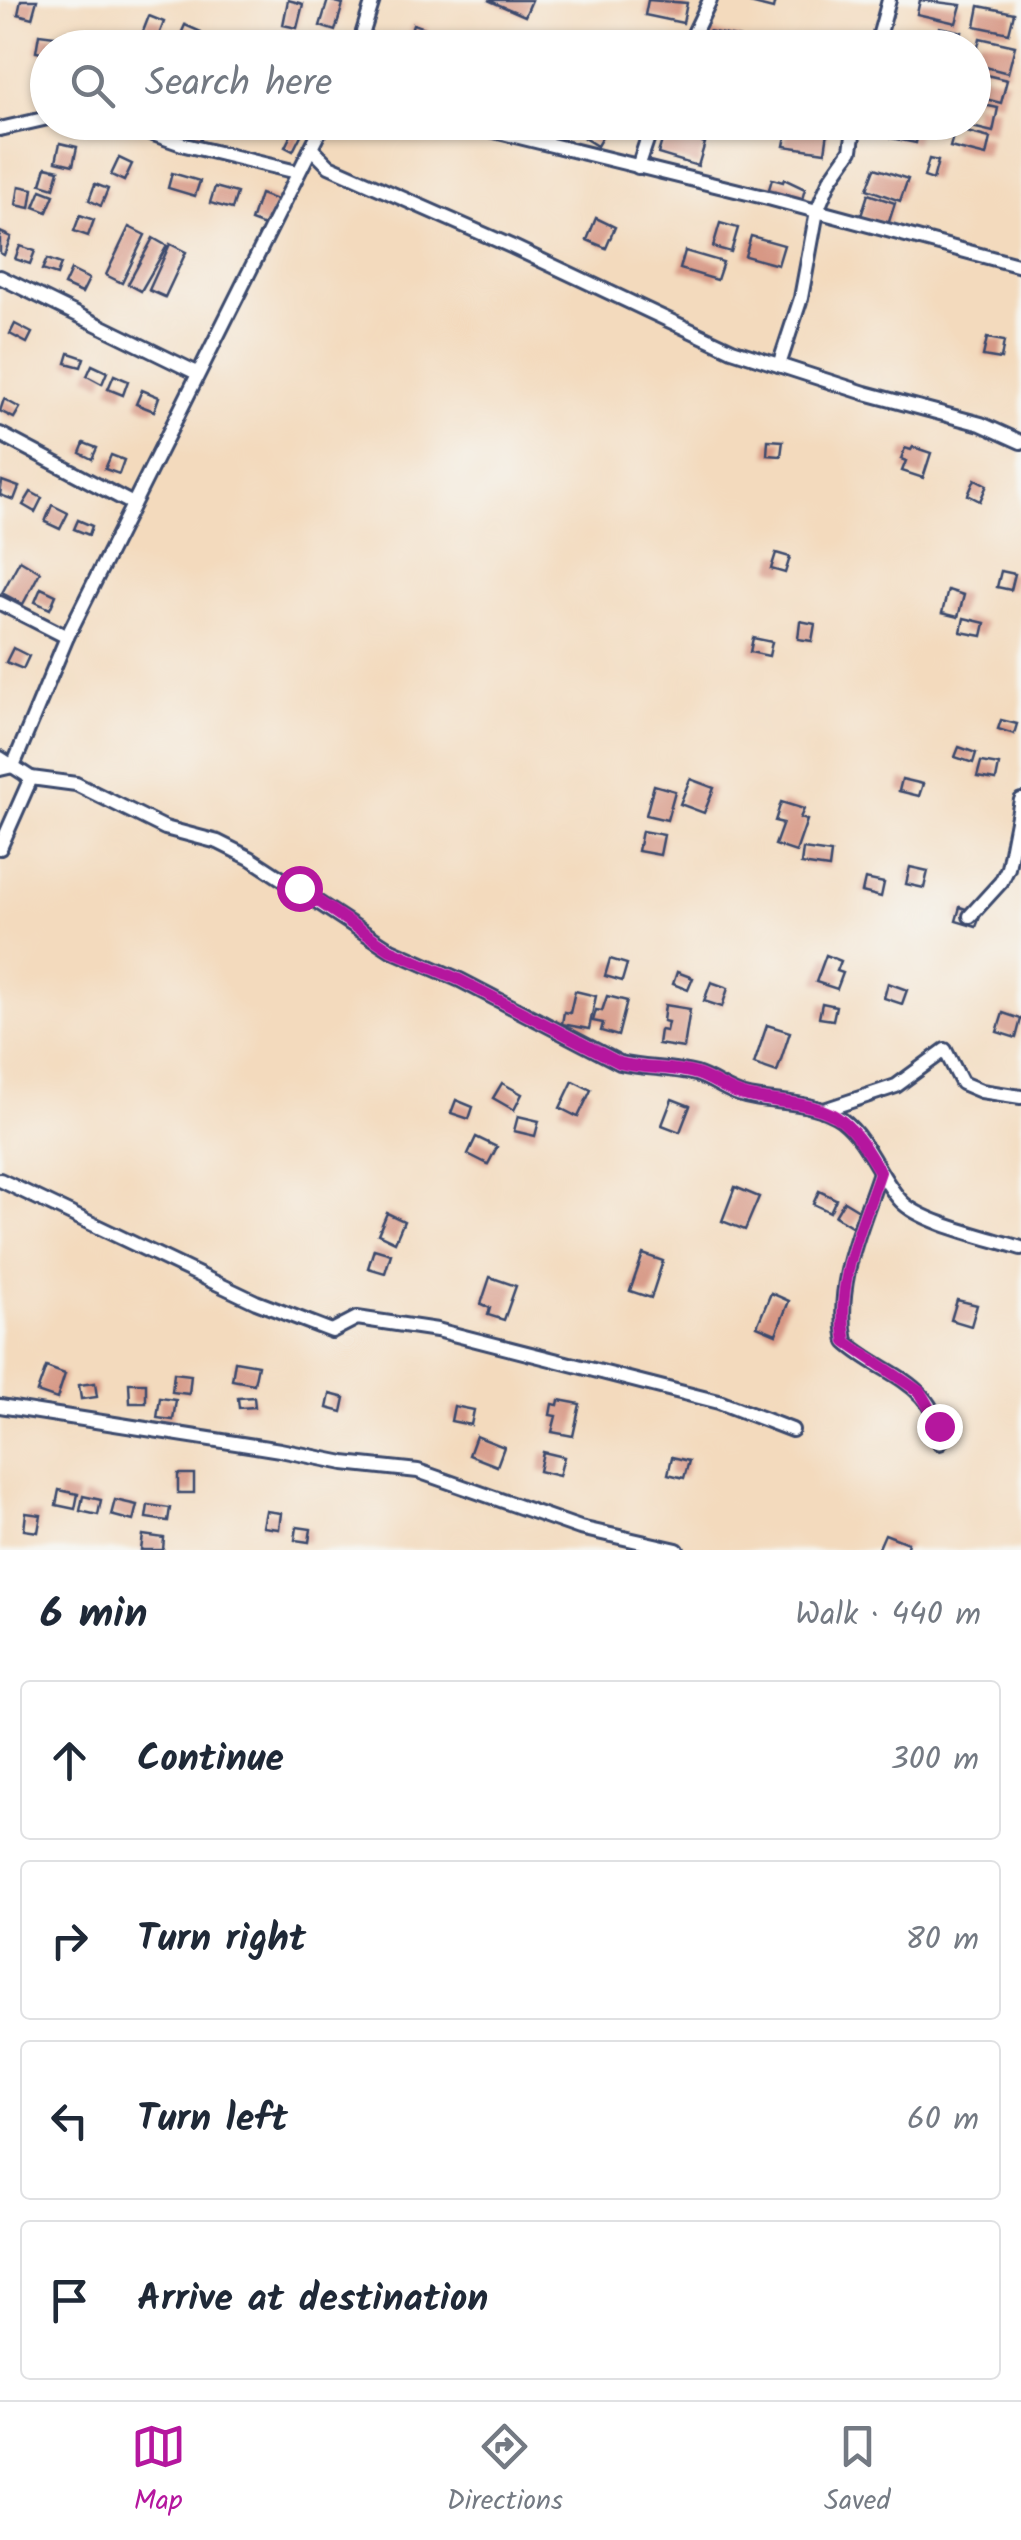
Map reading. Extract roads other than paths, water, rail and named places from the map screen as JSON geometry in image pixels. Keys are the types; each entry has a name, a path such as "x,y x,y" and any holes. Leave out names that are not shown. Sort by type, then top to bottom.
{"street":[{"path":"364,30 373,0"},
{"path":"696,30 710,0"},
{"path":"881,30 889,0"},
{"path":"0,128 30,122"},
{"path":"173,140 297,172"},
{"path":"6,768 67,637 315,140"},
{"path":"528,140 817,210 1021,266"},
{"path":"638,168 647,140"},
{"path":"780,366 800,298 817,210 830,180 851,150 852,140"},
{"path":"311,148 328,166 732,350 982,424 1021,442"},
{"path":"0,277 197,373"},
{"path":"0,434 133,504"},
{"path":"0,604 67,637"},
{"path":"0,758 6,768 31,778 76,784 165,828 218,842 266,868 390,950 460,980 620,1063 646,1070 700,1075 728,1091 824,1110 856,1134 900,1200 916,1216 1021,1248"},
{"path":"0,848 31,778"},
{"path":"970,916 1001,882 1008,868 1021,800"},
{"path":"824,1110 896,1086 945,1050 962,1083 981,1091 1021,1097"},
{"path":"880,1172 851,1252 841,1318 846,1342 920,1392 939,1426 940,1443"},
{"path":"0,1180 256,1302 332,1331 357,1318 437,1330 719,1402 792,1430"},
{"path":"0,1406 280,1450 344,1464 418,1471 580,1528 677,1550"}]}
